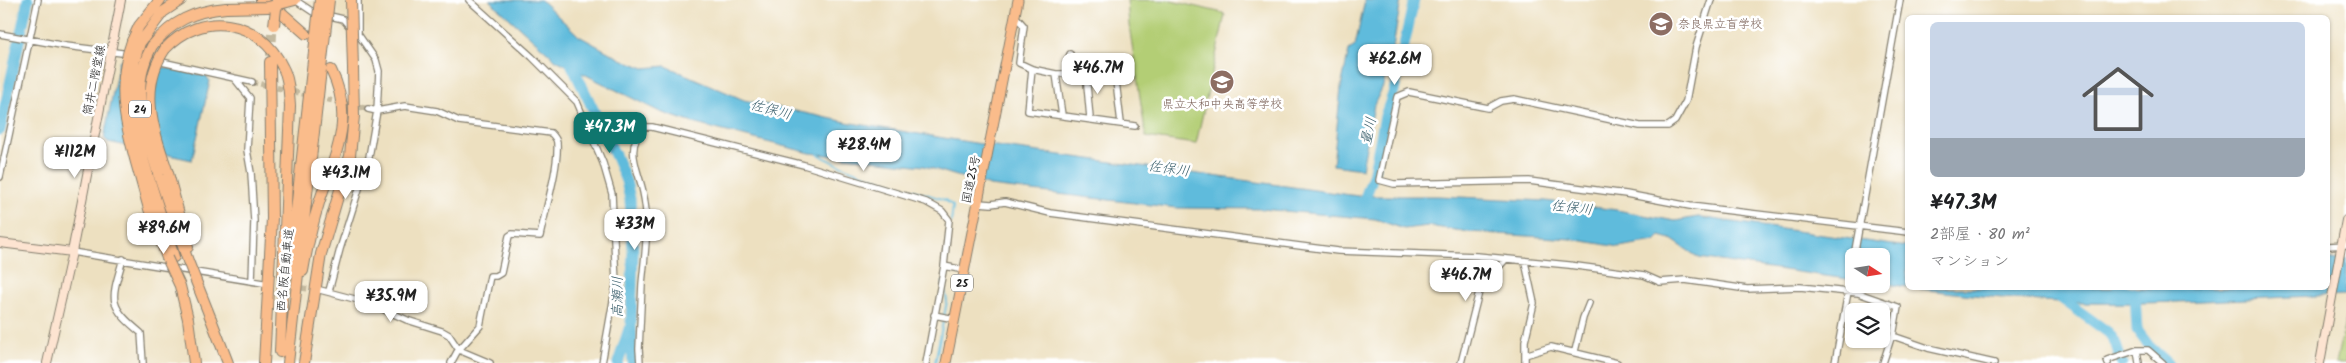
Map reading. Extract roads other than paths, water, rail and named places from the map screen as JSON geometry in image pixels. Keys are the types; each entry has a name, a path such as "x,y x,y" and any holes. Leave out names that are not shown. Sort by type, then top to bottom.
{"highway":[{"path":"160,0 139,26 130,91 143,172 180,286 188,319 194,363"},
{"path":"136,42 163,12 181,0"},
{"path":"261,0 316,34"},
{"path":"273,29 277,0"},
{"name":"24","path":"163,173 142,118 139,103 140,78 146,55 152,46 168,28 186,16 226,8 268,7 295,0"},
{"name":"西名阪自動車道","path":"279,363 320,0"},
{"name":"西名阪自動車道","path":"289,363 316,34 328,0"},
{"path":"304,363 321,254 350,156 354,116 351,0"},
{"name":"国道25号","path":"946,363 993,135 1018,0"},
{"path":"228,363 195,278 190,261 184,224 163,173 150,108 150,88 154,68 165,49 181,34 192,28 204,25 225,25 248,31 260,38 269,46 284,69 288,80 290,106 280,352"},
{"path":"264,363 272,227 270,62"},
{"path":"289,363 310,235 337,152 343,126 342,98 331,70"}],"main road":[{"name":"筒井二階堂線","path":"48,363 72,252 121,0"},
{"path":"2320,363 2329,303 2346,220"},
{"path":"0,243 72,252"}],"street":[{"path":"0,177 38,0"},
{"path":"295,0 313,12 343,19 358,34 376,60 379,71 377,111 369,157 329,291"},
{"path":"358,0 358,34"},
{"path":"469,0 532,57 577,102 603,163 612,194 616,284 602,363"},
{"path":"1711,0 1696,47 1686,102 1680,114 1668,126 1640,126 1514,99 1501,101 1488,108 1409,92 1397,97 1379,180 1394,184 1529,181 1626,194 1690,206 1860,228 1905,232"},
{"path":"1856,248 1900,0"},
{"path":"1015,16 1024,26 1019,63 1032,69 1056,74 1126,72"},
{"path":"0,34 28,40 111,51 252,82"},
{"path":"1067,74 1067,63 1070,54"},
{"path":"1032,69 1028,111 1090,118 1135,126"},
{"path":"1115,73 1121,123"},
{"path":"1056,74 1062,115"},
{"path":"1086,74 1090,118"},
{"path":"233,77 250,98 247,150 251,174 254,221 252,282"},
{"path":"368,109 377,111 405,106 437,111 459,121 551,133 557,143 552,180 540,236 512,234 509,236 501,273 490,276 480,326 459,350 451,363"},
{"path":"640,363 642,284 647,241 643,192 632,155 639,133 644,128 652,127 804,165 926,202 942,210 949,220 944,266 926,363"},
{"path":"979,203 1005,202 1050,213 1338,251 1506,259 1569,265 1644,275 1660,282 1685,280 1747,288 1800,287 1845,290"},
{"path":"72,252 263,283"},
{"path":"1461,363 1480,288 1506,259"},
{"path":"123,260 116,284 116,306 126,321 141,332 143,363"},
{"path":"1525,262 1534,302 1525,341 1525,363"},
{"path":"944,266 964,270"},
{"path":"320,290 370,303 408,320 442,331 449,336 459,350 490,363"},
{"path":"1835,363 1847,293"},
{"path":"1858,293 1898,307 1893,336 1883,363"},
{"path":"1575,352 1583,318 1590,303"},
{"path":"934,314 955,319"},
{"path":"1893,336 1928,348 1994,363"},
{"path":"1525,355 1551,347 1617,363"},
{"path":"2136,350 2138,363"},
{"path":"2107,362 2136,350 2148,350 2163,363"}],"water":[{"name":"佐保川","path":"489,0 541,0 579,36 621,59 644,68 666,66 744,100 851,123 981,144 1358,196 1438,196 1546,201 1617,210 1675,221 1698,217 1905,247 1905,287 1890,284 1890,248 1845,248 1845,279 1699,258 1671,239 1660,236 1655,241 1619,247 1571,239 1469,232 1428,226 1404,229 1375,219 1261,209 1177,208 990,186 924,166 810,153 696,124 660,112 556,60"},
{"path":"1365,0 1401,0 1393,47 1383,86 1374,105 1362,169 1333,165 1341,87 1349,50 1355,46"},
{"path":"123,59 206,76 210,81 192,160 108,142 104,138 119,61"},
{"path":"2346,259 2346,295 2181,302 2081,303 2038,301 1931,290 2330,290 2330,260"}],"waterway":[{"path":"0,130 28,0"},
{"name":"量川","path":"1361,209 1373,176 1385,116 1394,91 1414,0"},
{"name":"高瀬川","path":"568,57 616,157 626,181 630,199 633,250 631,325 633,363"},
{"path":"818,154 864,175 945,200 953,206 951,223"},
{"path":"935,363 947,301 943,282"},
{"path":"2050,290 2109,333 2115,342 2122,363"},
{"path":"2125,290 2135,293 2137,330 2149,346 2168,363"},
{"path":"618,363 629,329"}],"tunnel":[{"path":"271,56 272,33"},
{"path":"252,82 368,109"},
{"path":"268,284 318,290"}],"place":[{"name":"奈良県立盲学校","path":"1661,24"},
{"name":"県立大和中央高等学校","path":"1222,82"}]}
